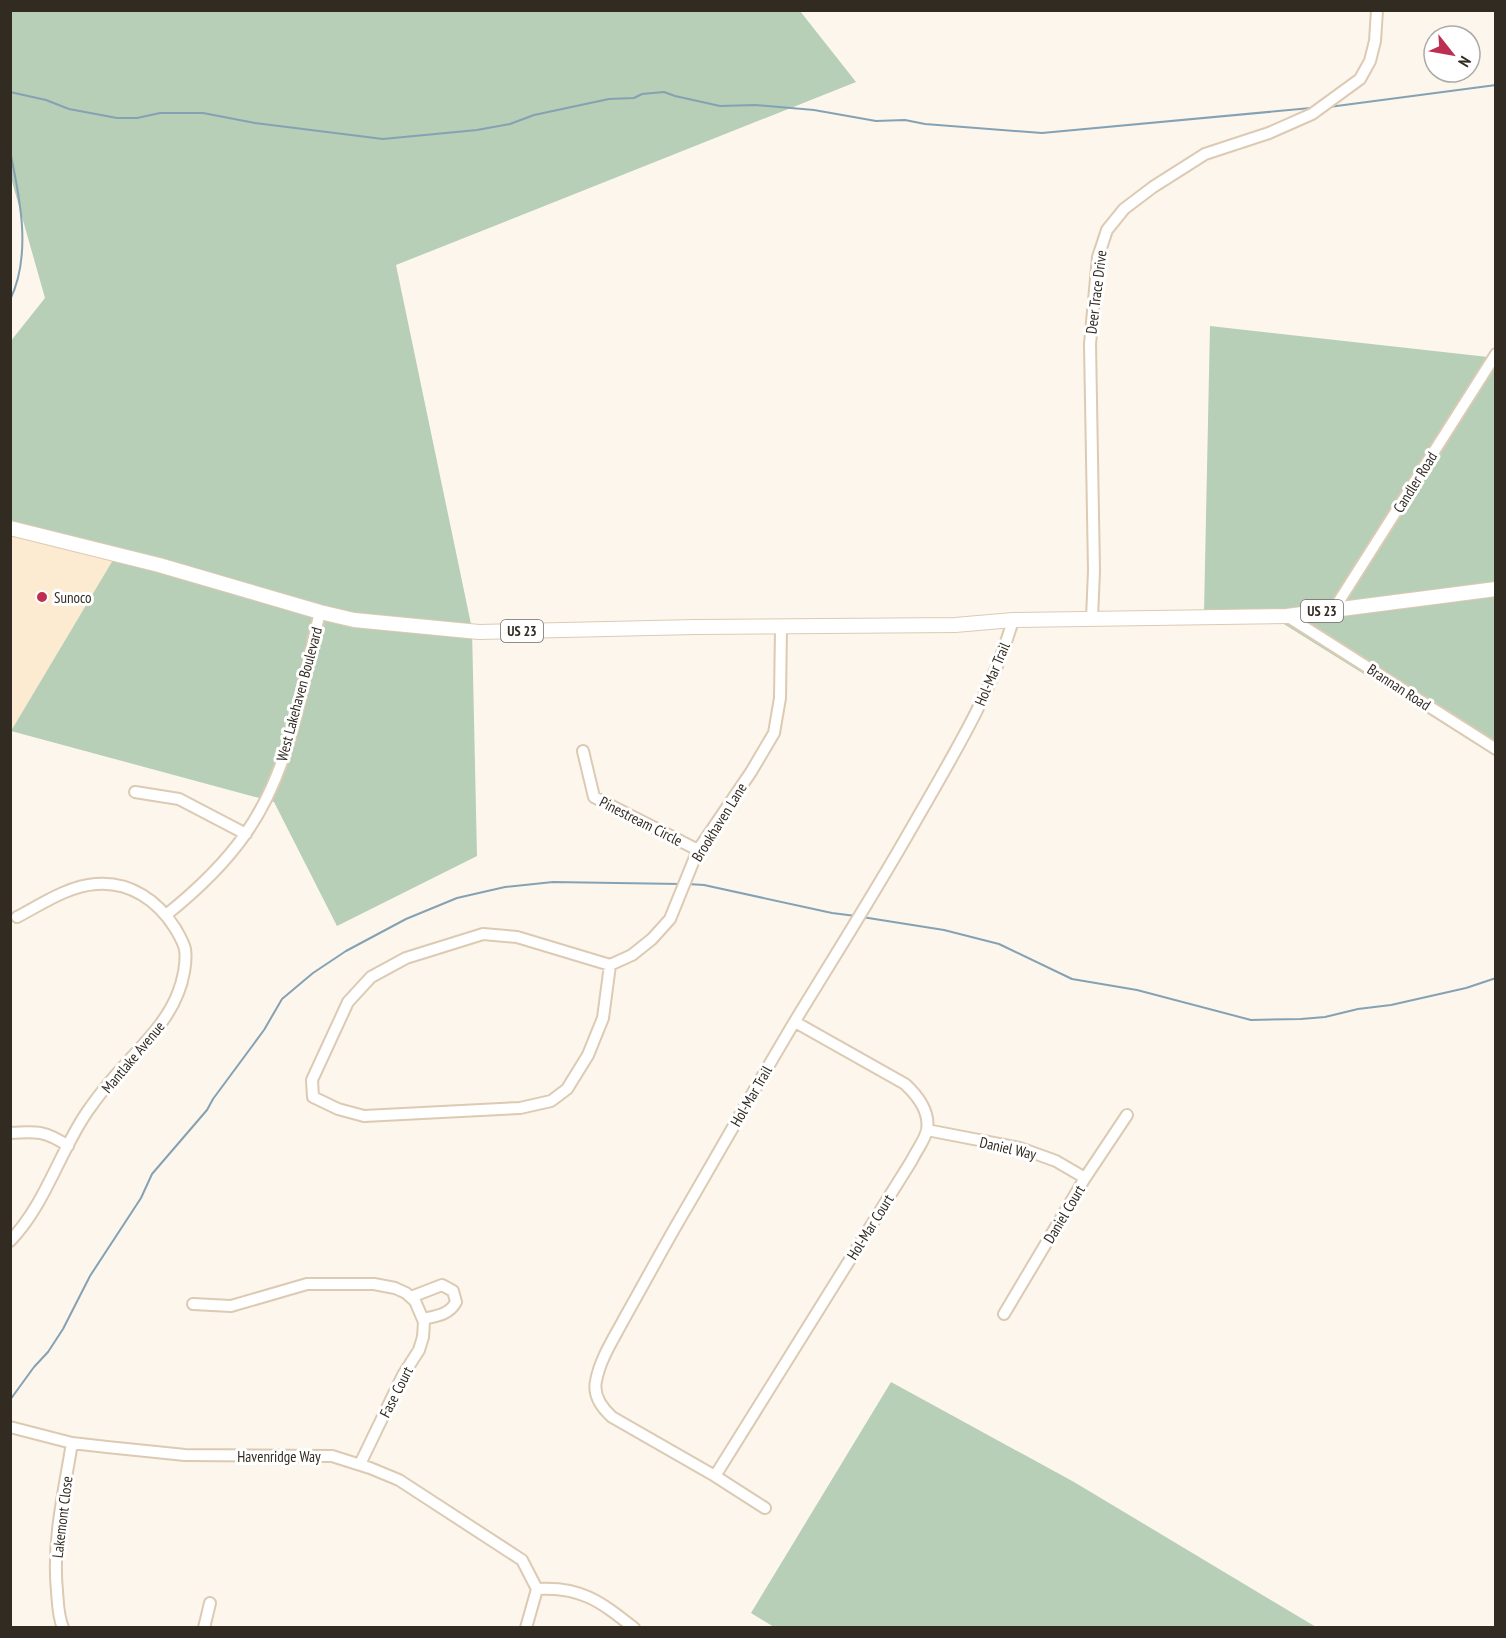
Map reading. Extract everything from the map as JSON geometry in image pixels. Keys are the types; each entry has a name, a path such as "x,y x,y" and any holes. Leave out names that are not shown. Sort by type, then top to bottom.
{"main road":[{"name":"US 23","path":"12,532 159,566 273,600 354,620 479,632 695,627 954,626 1012,620 1287,616 1496,589"}],"street":[{"name":"Deer Trace Drive","path":"1092,618 1094,571 1090,344 1098,257 1107,230 1130,205 1153,187 1205,154 1269,133 1312,114 1360,79 1370,61 1375,40 1377,10"},
{"name":"Candler Road","path":"1334,609 1496,354"},
{"name":"West Lakehaven Boulevard","path":"166,915 201,886 246,834 259,813 277,775 293,727 320,612"},
{"name":"Brannan Road","path":"1287,616 1496,749"},
{"name":"Hol-Mar Trail","path":"765,1508 715,1476 612,1417 602,1408 595,1384 609,1347 631,1307 795,1022 883,879 975,713 1004,650 1012,620"},
{"name":"Brookhaven Lane","path":"609,965 632,955 652,939 670,918 698,850 774,733 780,698 781,628"},
{"name":"Pinestream Circle","path":"584,751 594,797 698,850"},
{"path":"135,792 179,799 246,834"},
{"name":"Mantlake Avenue","path":"10,1241 29,1217 87,1113 123,1067 163,1023 178,993 185,964 185,948 166,915 149,898 128,888 97,884 72,889 17,917"},
{"path":"483,934 517,937 609,965 600,1028 588,1055 567,1089 551,1101 520,1108 364,1116 338,1109 313,1097 312,1080 348,1002 371,977 406,958 483,934"},
{"path":"795,1022 906,1084 924,1108 927,1130"},
{"name":"Daniel Court","path":"1004,1314 1085,1178 1126,1115"},
{"name":"Daniel Way","path":"927,1130 1020,1148 1056,1161 1085,1178"},
{"name":"Hol-Mar Court","path":"715,1476 912,1160 927,1130"},
{"path":"10,1133 36,1131 58,1139 68,1146"},
{"path":"193,1304 231,1306 307,1284 374,1284 395,1288 416,1301 423,1319 440,1315 453,1308 456,1302 453,1291 442,1285 411,1297"},
{"name":"Fase Court","path":"360,1464 403,1375 419,1350 423,1337 423,1319"},
{"name":"Havenridge Way","path":"10,1428 72,1443 185,1455 332,1456 360,1464 399,1480 522,1560 537,1589"},
{"name":"Lakemont Close","path":"63,1628 59,1618 55,1576 56,1539 72,1443"},
{"path":"526,1628 537,1589 558,1588 585,1594 612,1610 634,1628"},
{"path":"204,1628 210,1604"}],"shaded area":[{"path":"11,526 114,559 11,731"}],"green space":[{"path":"11,11 800,11 856,82 396,265 472,629 477,856 337,926 274,802 11,731 116,555 11,526 10,342 45,298 11,178"},
{"path":"1210,326 1488,357 1495,346 1495,756 1271,616 1204,613"},
{"path":"891,1382 1074,1482 1316,1627 774,1627 751,1613"}],"waterway":[{"path":"1329,107 1496,85"},
{"path":"10,92 46,100 69,109 117,118 137,118 160,113 203,113 255,123 383,139 477,130 609,99 634,98 642,94 664,92 720,106 755,105 814,110 876,121 905,120 925,124 1042,133 1311,108"},
{"path":"10,151 22,226 21,264 10,300"},
{"path":"10,1400 63,1329 90,1276 141,1198 152,1174 207,1110 264,1030 282,999 313,973 346,951 406,919 457,898 505,887 553,882 680,884"},
{"path":"688,884 704,885 832,913 856,916"},
{"path":"862,917 944,930 999,944 1072,979 1137,990 1251,1020 1325,1017 1466,988 1496,978"}],"place":[{"name":"Sunoco","path":"42,597"}]}
